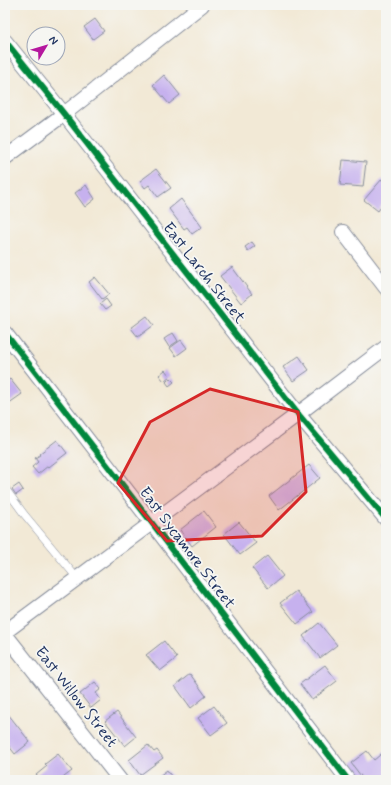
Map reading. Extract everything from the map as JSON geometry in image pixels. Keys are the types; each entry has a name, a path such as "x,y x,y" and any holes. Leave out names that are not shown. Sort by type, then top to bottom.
{"street":[{"path":"5,158 64,114 202,5"},
{"name":"East Larch Street","path":"5,41 64,114 298,414 384,513"},
{"path":"342,232 386,288"},
{"name":"East Sycamore Street","path":"5,333 348,780"},
{"path":"5,633 386,347"},
{"name":"East Willow Street","path":"5,633 120,780"}],"lane":[{"path":"5,488 24,514 77,578"}],"highlighted area":[{"path":"210,389 298,412 306,492 262,536 167,541 118,483 150,422"}],"building":[{"path":"95,19 104,31 93,39 84,27"},
{"path":"164,75 180,95 169,104 153,85"},
{"path":"343,160 366,162 363,187 340,185"},
{"path":"156,169 171,188 158,197 149,185 145,188 140,181"},
{"path":"382,179 386,182 386,204 383,204 378,211 364,200"},
{"path":"86,185 95,199 85,207 75,193"},
{"path":"181,199 202,227 192,234 187,227 184,229 169,209"},
{"path":"252,242 255,246 248,251 245,247"},
{"path":"232,267 252,294 241,303 220,276"},
{"path":"95,277 109,294 102,299 89,282"},
{"path":"106,299 111,306 105,310 100,304"},
{"path":"147,316 154,325 138,337 131,328"},
{"path":"173,333 178,341 169,347 164,339"},
{"path":"181,340 187,348 176,356 170,348"},
{"path":"299,356 309,370 293,381 283,367"},
{"path":"165,370 170,376 164,381 159,375"},
{"path":"170,378 174,382 169,386 166,382"},
{"path":"10,379 22,394 5,406 5,383"},
{"path":"57,440 67,453 38,474 32,467 38,462 35,458"},
{"path":"386,460 386,474 380,465"},
{"path":"309,465 320,478 279,510 269,496"},
{"path":"19,484 23,490 16,495 12,489"},
{"path":"204,511 216,527 192,546 180,530"},
{"path":"239,522 256,543 240,555 224,534"},
{"path":"267,556 283,576 268,588 252,568"},
{"path":"296,591 313,612 297,624 280,603"},
{"path":"319,623 337,645 320,658 303,636"},
{"path":"164,641 177,658 160,671 146,655"},
{"path":"325,665 337,681 312,700 300,684"},
{"path":"190,674 206,696 191,708 175,686"},
{"path":"95,682 101,689 96,693 101,700 91,708 80,694"},
{"path":"214,706 227,723 211,735 198,718"},
{"path":"117,712 136,737 125,746 105,721"},
{"path":"8,714 30,742 15,754 5,741 5,717"},
{"path":"148,745 154,752 157,750 163,758 140,775 129,760"},
{"path":"386,750 386,780 364,780 351,763 367,751 374,760"},
{"path":"58,754 72,771 60,780 39,780 36,775 47,766 45,764"},
{"path":"167,770 173,779 154,780"}],"cycle path":[{"path":"5,41 64,114 298,414 386,519"},
{"path":"5,333 348,780"}]}
